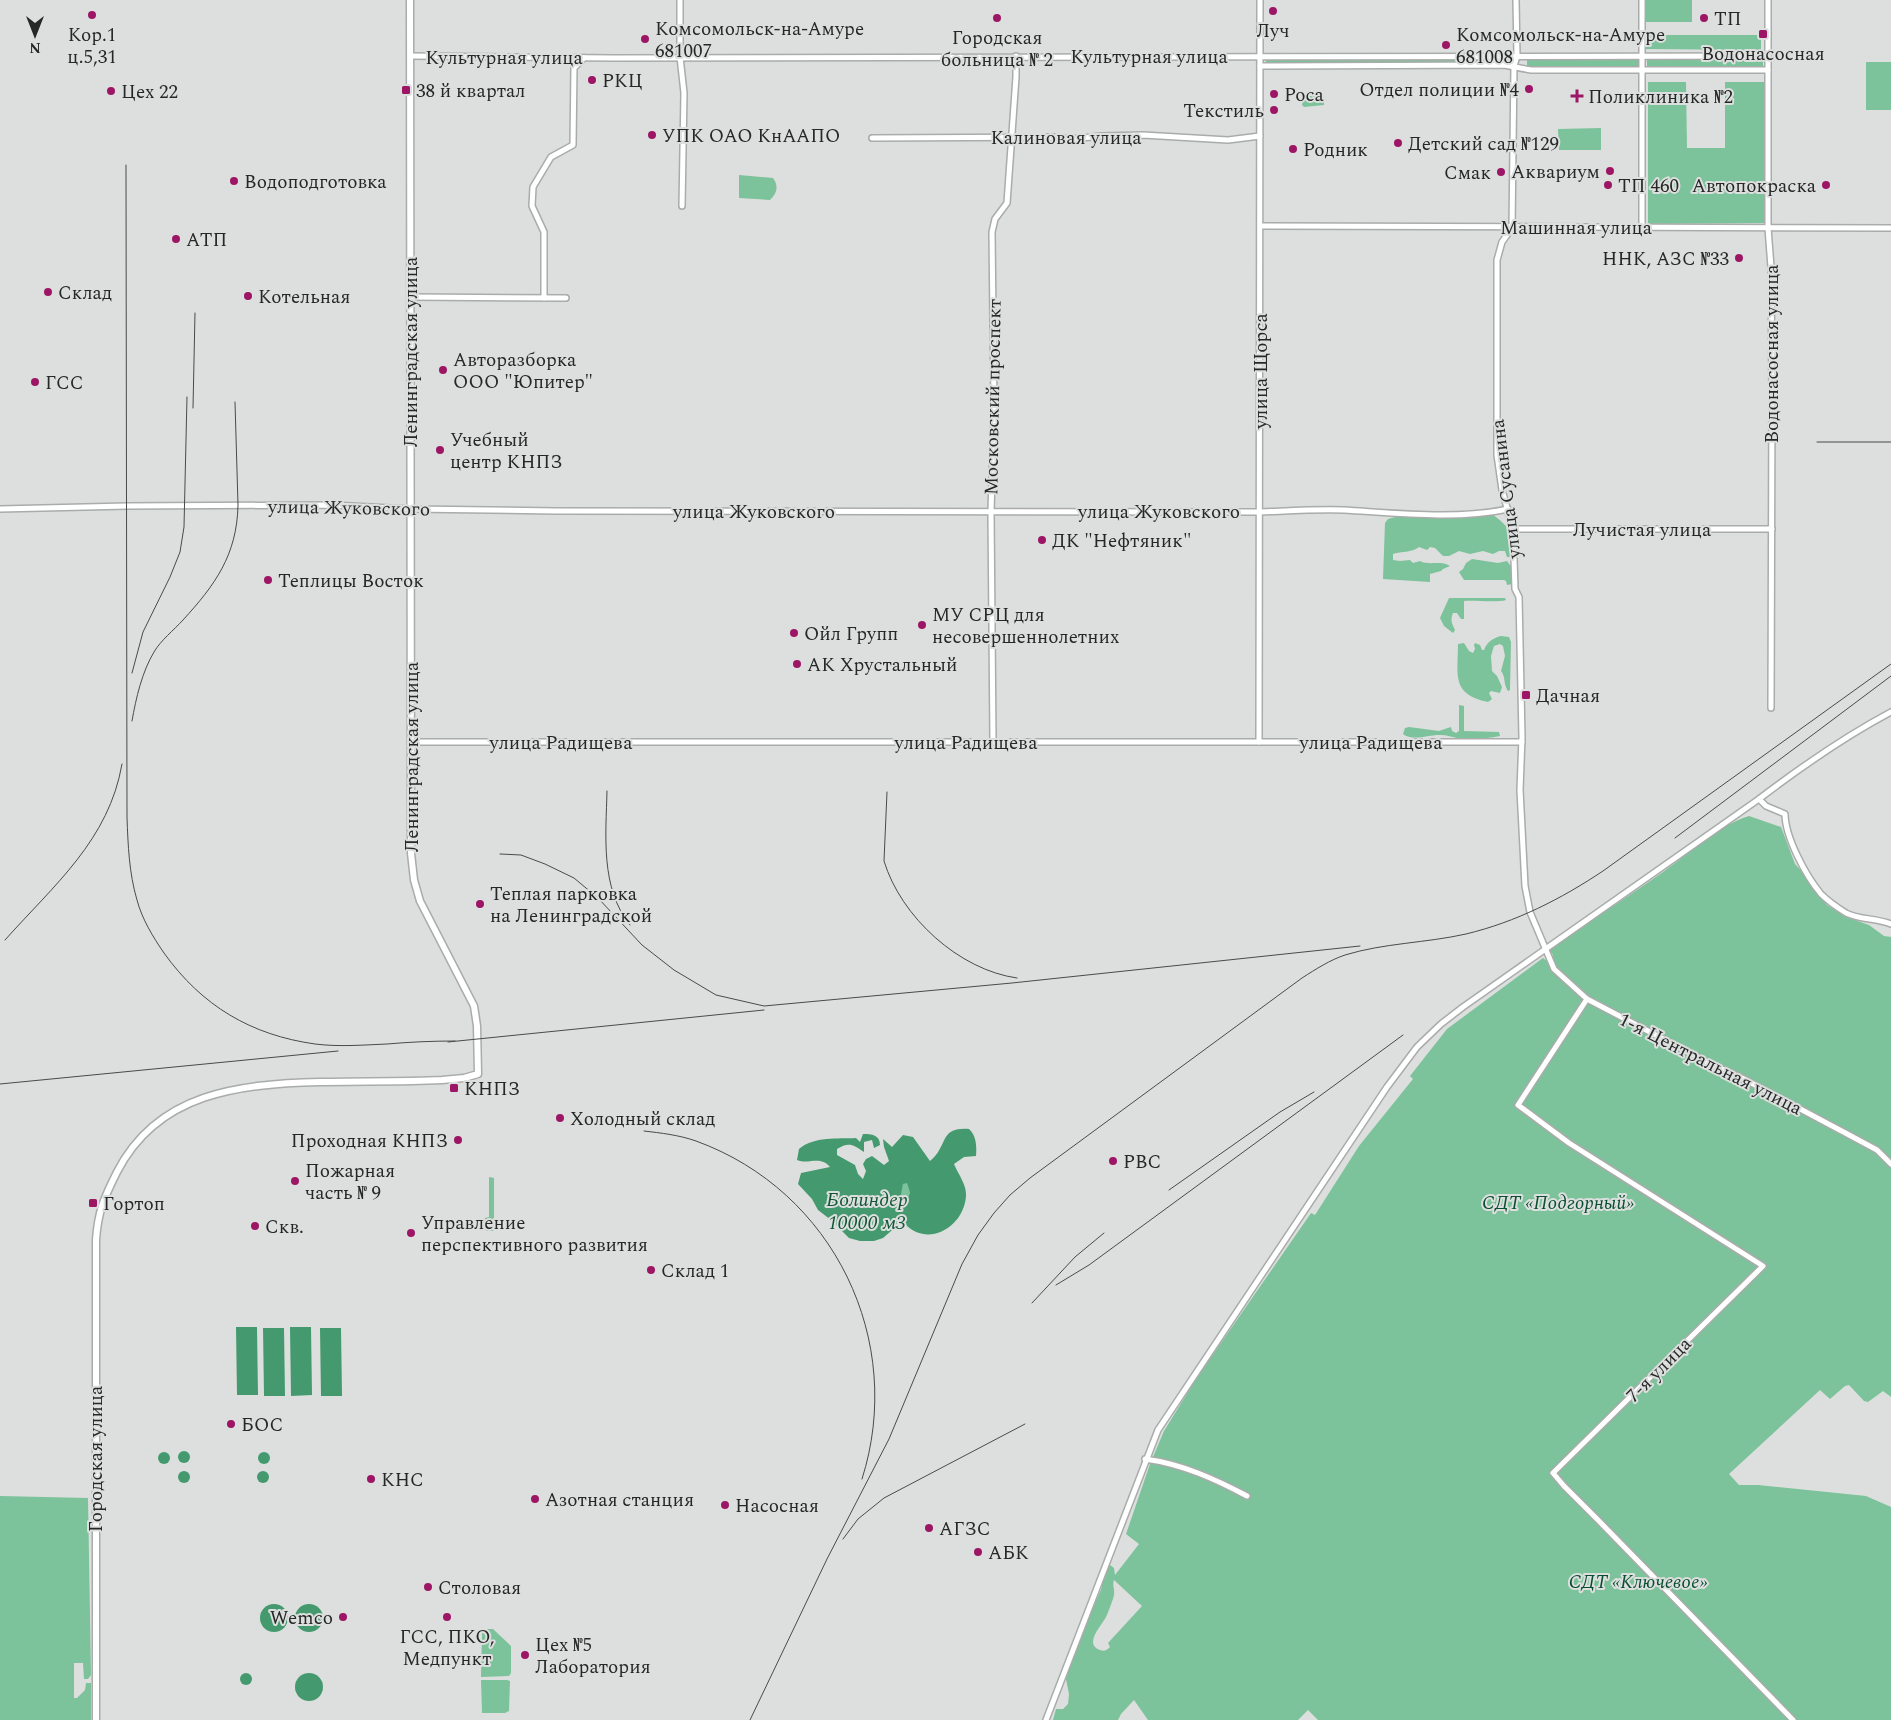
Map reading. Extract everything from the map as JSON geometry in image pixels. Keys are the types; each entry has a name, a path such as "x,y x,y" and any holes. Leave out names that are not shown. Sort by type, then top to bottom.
{"main road":[{"name":"Ленинградская улица","path":"104,1199 124,1159 146,1132 180,1109 218,1092 289,1083 442,1080 464,1078 478,1074 477,1026 474,1006 420,901 414,880 410,838 410,0"},
{"name":"Городская улица","path":"96,1720 96,1240 98,1217 104,1199"}],"street":[{"path":"680,0 680,57 684,93 682,206"},
{"name":"улица Щорса","path":"1260,0 1260,742"},
{"name":"улица Сусанина","path":"1516,0 1517,56 1514,66 1512,228 1502,242 1497,260 1497,455 1502,490 1513,529 1515,589 1518,597 1522,742 1520,790 1525,886 1530,912 1545,949"},
{"path":"1642,0 1642,226"},
{"name":"Водонасосная улица","path":"1768,0 1768,228 1771,267 1771,708"},
{"name":"Культурная улица","path":"410,56 584,58 1768,56"},
{"name":"Московский проспект","path":"993,742 991,512 994,408 992,232 995,219 1007,203 1016,56"},
{"path":"544,298 544,232 532,206 533,187 551,157 573,145 574,68 584,58"},
{"path":"1260,66 1504,64 1530,70 1768,70"},
{"name":"Калиновая улица","path":"872,138 1054,137 1070,139 1102,136 1143,136 1228,140 1260,136"},
{"name":"Машинная улица","path":"1260,226 1891,228"},
{"path":"410,297 566,298"},
{"name":"улица Жуковского","path":"0,509 332,505 410,509 991,512 1260,512 1343,510 1375,514 1441,514 1490,513 1508,509"},
{"name":"Лучистая улица","path":"1513,529 1772,529"},
{"path":"1046,1720 1158,1430 1364,1120 1417,1047 1441,1024 1760,799 1796,771 1862,727 1891,712"},
{"name":"улица Радищева","path":"411,742 1522,742"},
{"path":"1760,799 1766,806 1785,814 1791,843 1801,864 1822,894 1846,913 1861,919 1891,924"},
{"name":"1-я Центральная улица","path":"1545,949 1554,969 1587,999 1877,1150 1891,1164"},
{"name":"7-я улица","path":"1587,999 1518,1105 1569,1142 1763,1266 1553,1473 1793,1720"},
{"path":"1146,1459 1168,1462 1184,1467 1247,1496"}],"green space":[{"path":"1645,0 1692,0 1692,22 1645,22"},
{"path":"1645,35 1761,35 1761,50 1645,49"},
{"path":"1266,58 1511,58 1513,61 1511,63 1266,63"},
{"path":"1527,59 1638,60 1638,67 1527,66"},
{"path":"1647,60 1763,60 1763,67 1647,67"},
{"path":"1866,62 1891,62 1891,110 1866,110"},
{"path":"1648,82 1686,82 1687,148 1725,148 1725,82 1764,82 1764,223 1648,224"},
{"path":"1304,96 1322,96 1324,98 1324,105 1304,107 1302,105"},
{"path":"1601,128 1601,150 1559,150 1558,129"},
{"path":"739,175 773,178 777,187 774,195 770,200 739,198"},
{"path":"1493,515 1505,525 1510,534 1511,556 1507,557 1505,551 1493,554 1483,551 1470,554 1459,551 1449,556 1443,556 1435,548 1430,547 1427,550 1419,547 1393,554 1393,560 1410,560 1413,563 1420,561 1443,563 1450,566 1430,574 1430,582 1383,579 1385,523 1388,519 1399,516 1414,518"},
{"path":"1472,559 1498,563 1507,561 1512,568 1512,584 1507,585 1504,580 1464,580 1459,572"},
{"path":"1449,598 1505,598 1506,600 1464,601 1464,619 1461,619 1457,613 1452,615 1455,630 1453,633 1444,626 1440,618"},
{"path":"1501,636 1509,637 1511,642 1510,690 1508,691 1506,688 1501,671 1505,656 1503,646 1500,644 1494,646 1491,656 1492,671 1497,676 1502,687 1500,693 1491,691 1489,693 1492,699 1488,702 1476,699 1462,689 1459,682 1458,644 1464,643 1469,651 1473,653 1475,643 1484,650 1491,641"},
{"path":"1459,705 1464,706 1464,731 1499,732 1500,736 1468,739 1437,735 1417,738 1403,734 1405,728 1409,727 1439,731 1451,727 1452,731 1456,733 1459,731"},
{"name":"СДТ «Ключевое»","path":"1749,816 1781,827 1795,864 1827,905 1846,917 1869,925 1884,936 1891,937 1891,1397 1883,1391 1868,1402 1864,1401 1849,1385 1845,1386 1830,1399 1820,1390 1729,1474 1739,1485 1758,1485 1866,1496 1891,1507 1891,1720 1318,1720 1308,1710 1298,1720 1148,1720 1134,1700 1118,1720 1053,1720 1056,1709 1063,1709 1068,1704 1069,1694 1066,1679 1073,1654 1081,1640 1084,1627 1101,1590 1105,1571 1110,1565 1114,1568 1115,1575 1139,1544 1126,1534 1150,1464 1164,1431 1196,1379 1311,1213 1315,1215 1359,1146 1413,1079 1410,1076 1447,1029 1543,958 1547,961 1553,955 1549,950 1663,872 1715,833 1737,820","holes":["1114,1580 1142,1606 1108,1643 1109,1648 1103,1651 1095,1647 1093,1639 1107,1616 1114,1596"]},
{"path":"489,1177 494,1178 494,1231 487,1231 485,1229 485,1218 489,1217"},
{"path":"907,1182 910,1193 907,1199 903,1198 900,1194 903,1184"},
{"path":"0,1496 88,1498 91,1675 88,1679 84,1679 83,1663 74,1663 74,1698 77,1698 85,1690 86,1683 91,1683 91,1720 0,1720"},
{"path":"484,1629 493,1629 511,1646 511,1673 509,1676 481,1677 482,1632"},
{"path":"481,1680 510,1681 509,1711 505,1713 482,1713"}],"water":[{"name":"Болиндер 10000 м3","path":"959,1129 969,1129 971,1131 976,1141 976,1156 964,1157 954,1164 965,1188 966,1196 964,1207 959,1217 943,1231 934,1234 924,1234 914,1231 905,1224 898,1225 883,1238 874,1241 860,1241 849,1238 818,1210 812,1199 798,1184 801,1173 830,1167 826,1163 818,1161 806,1162 797,1160 799,1149 812,1142 826,1139 856,1138 860,1142 863,1134 877,1137 880,1145 874,1148 872,1140 864,1142 864,1152 850,1145 844,1145 837,1149 837,1155 855,1165 858,1174 863,1179 866,1171 863,1164 866,1159 872,1156 884,1165 889,1161 883,1139 892,1147 903,1135 913,1137 930,1161 940,1149 948,1134","holes":["907,1183 910,1193 907,1199 903,1198 901,1194 903,1184"]},
{"path":"236,1327 257,1327 258,1395 237,1395"},
{"path":"290,1327 311,1327 312,1395 291,1396"},
{"path":"263,1328 284,1328 285,1396 264,1396"},
{"path":"320,1328 341,1328 342,1396 321,1396"},
{"path":"182,1451 186,1451 190,1457 186,1463 182,1463 178,1459 178,1455"},
{"path":"162,1452 166,1452 170,1458 166,1464 162,1464 158,1460 158,1456"},
{"path":"262,1452 266,1452 270,1458 266,1464 262,1464 258,1460 258,1456"},
{"path":"182,1471 186,1471 190,1477 186,1483 182,1483 178,1479 178,1475"},
{"path":"261,1471 265,1471 269,1477 265,1483 261,1483 257,1479 257,1475"},
{"path":"274,1604 284,1608 288,1618 284,1628 274,1632 264,1628 260,1618 264,1608"},
{"path":"309,1604 319,1608 323,1618 319,1628 309,1632 299,1628 295,1618 299,1608"},
{"path":"244,1673 248,1673 252,1679 248,1685 244,1685 240,1681 240,1677"},
{"path":"309,1673 319,1677 323,1687 319,1697 309,1701 299,1697 295,1687 299,1677"}],"railway":[{"path":"126,165 127,817 128,848 134,890 139,907 156,941 179,972 212,1003 249,1025 292,1040 324,1045 351,1046 455,1041"},
{"path":"193,408 195,313"},
{"path":"132,673 143,632 180,552 184,527 187,397"},
{"path":"132,721 140,685 154,652 205,594 229,554 237,523 238,505 235,402"},
{"path":"1817,442 1891,442"},
{"path":"750,1720 827,1559 889,1439 962,1264 978,1235 1010,1195 1030,1178 1318,968 1339,957 1360,951 1451,937 1485,929 1537,909 1571,891 1603,871 1891,664"},
{"path":"1675,838 1891,676"},
{"path":"5,940 60,880 92,839 105,816 115,791 122,764"},
{"path":"607,791 606,843 609,878 620,910 630,925"},
{"path":"887,792 884,861 892,882 904,902 918,921 935,938 954,952 974,964 995,973 1017,978"},
{"path":"500,854 521,855 574,878 598,898 642,945 674,970 716,995 764,1006 1012,983 1360,946"},
{"path":"448,1042 764,1010"},
{"path":"1056,1285 1089,1265 1403,1035"},
{"path":"0,1084 338,1051"},
{"path":"1169,1190 1280,1112 1314,1092"},
{"path":"644,1131 696,1141 745,1164 786,1195 821,1234 847,1277 865,1325 874,1375 873,1427 862,1479"},
{"path":"1032,1303 1075,1257 1104,1233"},
{"path":"843,1539 858,1519 884,1498 1025,1424"}],"place":[{"name":"Луч","path":"1273,11"},
{"name":"Кор.1 ц.5,31","path":"92,15"},
{"name":"Городская больница № 2","path":"997,18"},
{"name":"ТП","path":"1704,18"},
{"name":"Водонасосная","path":"1763,34"},
{"name":"Комсомольск-на-Амуре 681007","path":"645,39"},
{"name":"Комсомольск-на-Амуре 681008","path":"1446,45"},
{"name":"РКЦ","path":"592,80"},
{"name":"Отдел полиции №4","path":"1529,89"},
{"name":"38 й квартал","path":"406,90"},
{"name":"Цех 22","path":"111,91"},
{"name":"Роса","path":"1274,94"},
{"name":"Поликлиника №2","path":"1577,96"},
{"name":"Текстиль","path":"1274,110"},
{"name":"УПК ОАО КнААПО","path":"652,135"},
{"name":"Детский сад №129","path":"1398,143"},
{"name":"Родник","path":"1293,149"},
{"name":"Аквариум","path":"1610,171"},
{"name":"Смак","path":"1501,172"},
{"name":"Водоподготовка","path":"234,181"},
{"name":"ТП 460","path":"1608,185"},
{"name":"Автопокраска","path":"1826,185"},
{"name":"АТП","path":"176,239"},
{"name":"ННК, АЗС №33","path":"1739,258"},
{"name":"Склад","path":"48,292"},
{"name":"Котельная","path":"248,296"},
{"name":"Авторазборка ООО \"Юпитер\"","path":"443,370"},
{"name":"ГСС","path":"35,382"},
{"name":"Учебный центр КНПЗ","path":"440,450"},
{"name":"ДК \"Нефтяник\"","path":"1042,540"},
{"name":"Теплицы Восток","path":"268,580"},
{"name":"МУ СРЦ для несовершеннолетних","path":"922,625"},
{"name":"Ойл Групп","path":"794,633"},
{"name":"АК Хрустальный","path":"797,664"},
{"name":"Дачная","path":"1526,695"},
{"name":"Теплая парковка на Ленинградской","path":"480,904"},
{"name":"КНПЗ","path":"454,1088"},
{"name":"Холодный склад","path":"560,1118"},
{"name":"Проходная КНПЗ","path":"458,1140"},
{"name":"РВС","path":"1113,1161"},
{"name":"Пожарная часть № 9","path":"295,1181"},
{"name":"Гортоп","path":"93,1203"},
{"name":"Скв.","path":"255,1226"},
{"name":"Управление перспективного развития","path":"411,1233"},
{"name":"Склад 1","path":"651,1270"},
{"name":"БОС","path":"231,1424"},
{"name":"КНС","path":"371,1479"},
{"name":"Азотная станция","path":"535,1499"},
{"name":"Насосная","path":"725,1505"},
{"name":"АГЗС","path":"929,1528"},
{"name":"АБК","path":"978,1552"},
{"name":"Столовая","path":"428,1587"},
{"name":"Wemco","path":"343,1617"},
{"name":"ГСС, ПКО, Медпункт","path":"447,1617"},
{"name":"Цех №5 Лаборатория","path":"525,1655"}],"park label":[{"name":"СДТ «Подгорный»","path":"1558,1202"}]}
